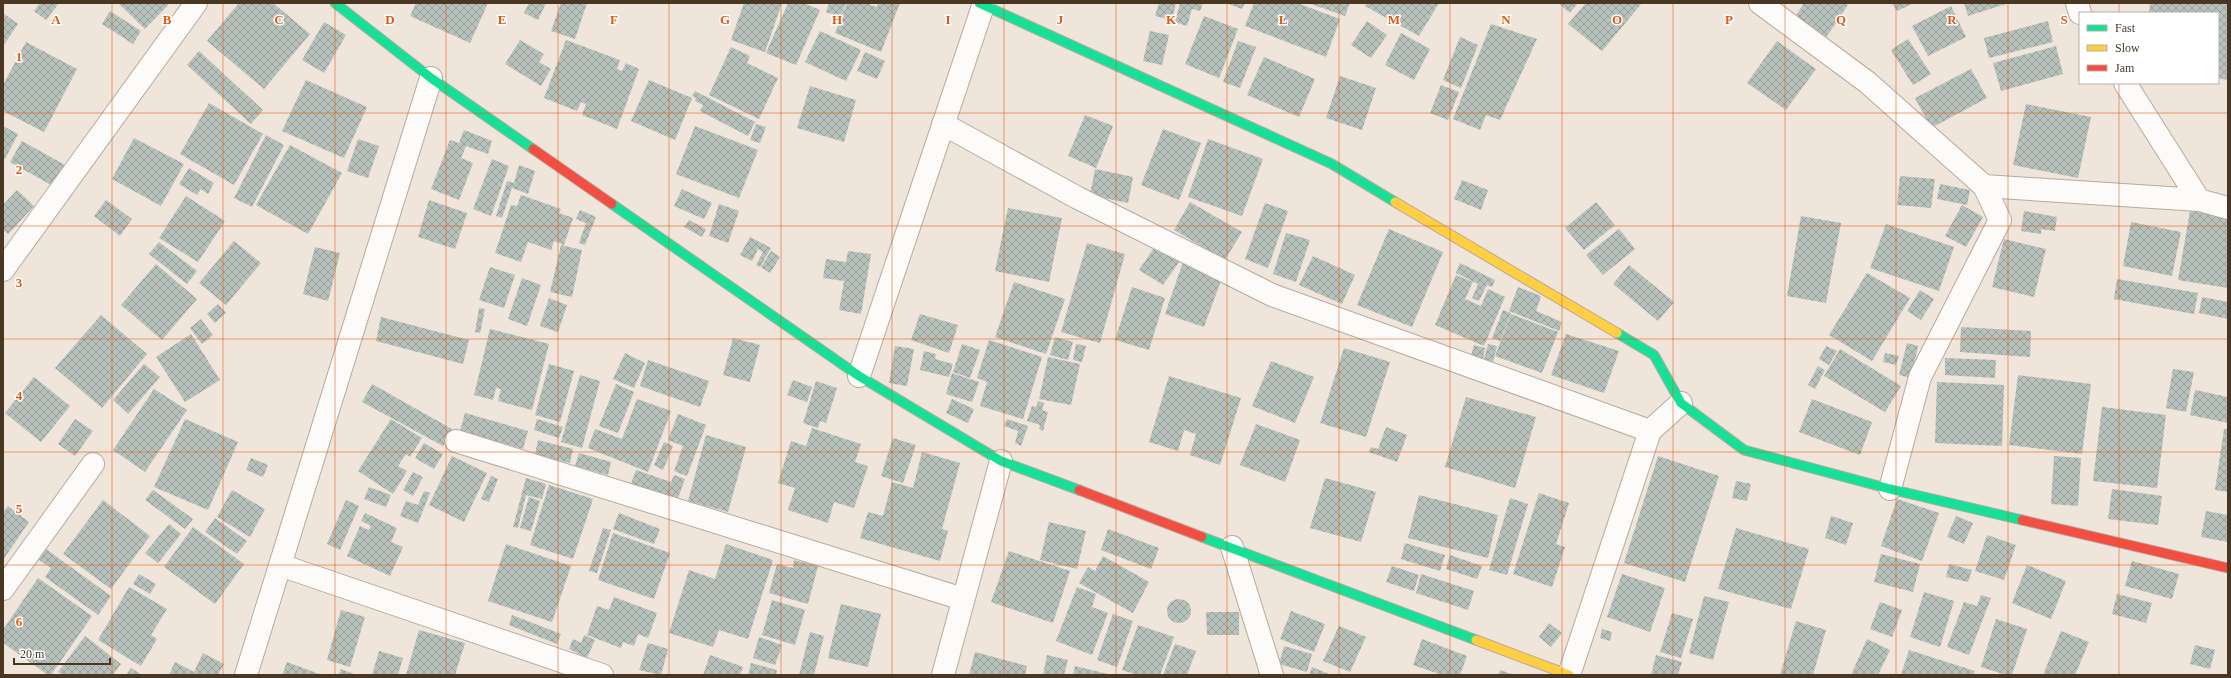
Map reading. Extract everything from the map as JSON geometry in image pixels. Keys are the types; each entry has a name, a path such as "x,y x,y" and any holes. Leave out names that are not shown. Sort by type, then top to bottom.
{"street":[{"path":"3,270 196,3"},
{"path":"335,3 432,78 859,376 1001,461 1569,675 1650,431 1681,403"},
{"path":"1760,3 1867,82 1984,186 2000,220 1920,377 1890,489"},
{"path":"859,376 981,5 1332,164 1654,355 1681,403 1744,450 1890,489 2228,568"},
{"path":"246,675 432,78"},
{"path":"2126,84 2199,200"},
{"path":"943,124 1078,198 1272,295 1650,431"},
{"path":"1984,186 2199,200 2228,208"},
{"path":"456,441 963,599"},
{"path":"943,675 1001,461"},
{"path":"3,588 94,464"},
{"path":"1232,547 1272,675"},
{"path":"280,565 602,675"}],"building":[{"path":"40,3 59,3 46,20 34,11"},
{"path":"118,3 170,3 145,29"},
{"path":"239,3 273,3 310,34 264,89 207,41"},
{"path":"416,3 488,3 470,43 410,16"},
{"path":"529,3 546,3 538,20 524,13"},
{"path":"561,3 587,3 575,39 551,31"},
{"path":"744,3 782,3 765,52 731,40"},
{"path":"788,3 804,3 820,10 796,65 766,53"},
{"path":"829,3 846,3 841,17 826,12"},
{"path":"847,3 871,3 870,5 877,7 878,3 900,3 881,52 835,33"},
{"path":"1159,3 1176,3 1172,20 1155,16"},
{"path":"1180,3 1203,3 1200,11 1192,9 1187,26 1175,22"},
{"path":"1226,3 1245,3 1242,9"},
{"path":"1254,3 1297,3 1340,19 1326,57 1245,26"},
{"path":"1308,3 1350,3 1345,16"},
{"path":"1367,3 1439,3 1419,36 1365,6"},
{"path":"1558,3 1578,3 1570,13"},
{"path":"1586,3 1642,3 1602,51 1568,24"},
{"path":"1804,3 1845,3 1848,5 1825,39 1794,19"},
{"path":"1892,3 1914,3 1897,11"},
{"path":"1964,3 2009,3 1968,16"},
{"path":"2150,3 2228,3 2228,80 2219,78 2219,12 2149,12"},
{"path":"1951,6 1966,37 1928,56 1912,26"},
{"path":"110,11 141,31 133,44 102,24"},
{"path":"3,13 18,24 3,46"},
{"path":"1204,16 1238,29 1219,78 1185,64"},
{"path":"1367,21 1387,35 1371,58 1351,45"},
{"path":"2048,21 2053,42 1989,58 1984,38"},
{"path":"324,22 346,35 324,73 302,60"},
{"path":"1491,24 1537,39 1500,120 1486,115 1480,130 1453,119"},
{"path":"820,31 861,50 846,81 805,62"},
{"path":"1150,31 1169,35 1162,65 1143,61"},
{"path":"1401,33 1430,49 1414,80 1385,65"},
{"path":"1460,37 1478,45 1461,88 1443,80"},
{"path":"1908,39 1931,74 1913,85 1891,50"},
{"path":"520,40 544,54 539,62 551,69 541,86 505,64"},
{"path":"566,40 620,60 617,69 622,71 626,63 639,69 617,129 582,115 586,104 581,102 577,111 544,98"},
{"path":"1238,41 1256,47 1240,88 1223,82"},
{"path":"1777,41 1816,69 1786,110 1747,83"},
{"path":"26,42 77,69 44,132 3,111 3,85"},
{"path":"2056,46 2063,74 2001,91 1993,63"},
{"path":"731,47 750,56 747,63 778,78 759,119 709,95"},
{"path":"199,51 263,110 251,124 187,65"},
{"path":"865,52 885,61 877,79 857,71"},
{"path":"1264,57 1315,79 1299,117 1247,95"},
{"path":"1971,69 1987,98 1931,128 1915,98"},
{"path":"1340,76 1376,88 1362,130 1326,118"},
{"path":"306,80 367,107 344,158 282,131"},
{"path":"649,80 692,98 675,140 631,121"},
{"path":"1441,85 1459,92 1448,120 1430,113"},
{"path":"810,86 856,100 844,142 797,128"},
{"path":"695,91 755,122 748,136 700,111 703,105 695,101 696,98 692,96"},
{"path":"209,103 263,134 234,185 180,154"},
{"path":"2026,104 2091,117 2078,178 2013,165"},
{"path":"1085,115 1113,126 1096,168 1068,156"},
{"path":"756,124 766,127 760,143 750,140"},
{"path":"3,126 18,134 5,159 3,158"},
{"path":"695,126 758,150 739,198 676,174"},
{"path":"1163,129 1201,143 1179,200 1141,185"},
{"path":"464,130 492,141 488,154 466,146 461,158 473,163 459,200 431,189 450,140 459,143"},
{"path":"266,135 284,145 252,207 234,198"},
{"path":"134,138 184,164 161,206 112,179"},
{"path":"358,139 379,146 368,178 347,171"},
{"path":"1208,139 1263,159 1242,216 1188,197"},
{"path":"22,141 65,165 53,186 10,162"},
{"path":"290,145 342,173 308,234 256,205"},
{"path":"492,159 509,166 491,216 473,209"},
{"path":"519,165 535,171 528,194 512,188 502,218 496,216 507,181 514,183"},
{"path":"189,168 214,183 208,194 201,189 197,195 179,184"},
{"path":"1095,169 1133,177 1128,203 1090,195"},
{"path":"1900,176 1935,179 1931,208 1897,205"},
{"path":"1462,180 1488,190 1481,210 1454,199"},
{"path":"1940,184 1970,190 1967,205 1937,199"},
{"path":"682,189 712,203 704,219 674,206"},
{"path":"17,190 34,206 8,234 3,230 3,205"},
{"path":"521,195 561,209 559,213 573,218 564,245 554,241 551,250 528,242 521,262 495,253 511,205 517,206"},
{"path":"186,196 225,221 198,262 159,238"},
{"path":"106,200 132,219 120,236 94,216"},
{"path":"429,200 467,213 455,249 418,237"},
{"path":"1190,202 1242,232 1225,260 1174,230"},
{"path":"1596,202 1615,225 1584,250 1565,228"},
{"path":"1265,203 1288,211 1268,268 1245,259"},
{"path":"719,204 739,211 728,243 709,236"},
{"path":"1962,205 1983,217 1966,247 1945,236"},
{"path":"1008,208 1062,218 1049,282 995,271"},
{"path":"580,210 596,217 585,245 579,243 586,223 576,219"},
{"path":"2024,211 2057,217 2055,231 2041,229 2041,234 2021,231"},
{"path":"2190,211 2228,217 2228,288 2178,280"},
{"path":"1801,216 1841,223 1826,303 1787,296"},
{"path":"689,220 706,229 702,237 684,227"},
{"path":"2131,222 2181,232 2172,276 2123,266"},
{"path":"1886,224 1954,247 1939,291 1870,268"},
{"path":"1389,229 1443,252 1412,327 1357,305"},
{"path":"1619,229 1635,249 1603,275 1586,255"},
{"path":"1286,233 1310,240 1296,282 1273,274"},
{"path":"750,237 771,248 760,267 756,265 763,252 758,249 752,261 740,255"},
{"path":"2004,239 2046,249 2034,297 1992,287"},
{"path":"234,241 261,263 226,305 199,283"},
{"path":"159,242 197,271 187,284 149,254"},
{"path":"1158,242 1182,258 1163,285 1139,270"},
{"path":"1087,243 1125,254 1100,343 1061,332"},
{"path":"561,245 582,250 572,297 550,292"},
{"path":"315,247 340,253 328,301 303,294"},
{"path":"771,251 780,257 770,273 761,267"},
{"path":"848,251 871,254 861,314 839,310 844,281 823,278 826,259 846,262"},
{"path":"1313,256 1355,275 1342,304 1299,285"},
{"path":"1183,262 1223,275 1204,327 1165,314"},
{"path":"1460,263 1495,280 1492,287 1487,285 1479,301 1472,298 1478,284 1456,273"},
{"path":"156,264 197,299 162,340 121,305"},
{"path":"1629,265 1674,302 1658,321 1613,284"},
{"path":"490,267 515,275 504,308 479,300"},
{"path":"1867,273 1910,298 1872,361 1829,335"},
{"path":"1456,275 1473,282 1465,299 1481,306 1488,289 1505,297 1484,346 1435,325"},
{"path":"522,278 541,285 527,326 508,319"},
{"path":"2117,279 2198,293 2194,314 2114,299"},
{"path":"1014,282 1065,299 1046,354 995,337"},
{"path":"1132,287 1165,298 1149,350 1115,340"},
{"path":"1518,287 1541,296 1536,311 1562,322 1559,331 1509,311"},
{"path":"1920,290 1934,299 1921,320 1907,311"},
{"path":"2202,297 2228,302 2228,319 2199,313"},
{"path":"549,298 567,305 558,332 540,326"},
{"path":"218,304 226,313 215,323 207,314"},
{"path":"479,308 485,309 480,333 475,332"},
{"path":"1503,310 1511,313 1500,341 1492,338"},
{"path":"920,314 958,325 949,353 911,340"},
{"path":"1511,314 1558,332 1542,373 1495,356"},
{"path":"101,315 147,354 102,408 55,368"},
{"path":"381,317 469,340 463,364 376,341"},
{"path":"201,319 213,335 202,344 190,328"},
{"path":"1961,327 2031,331 2030,357 1960,352"},
{"path":"490,329 549,344 532,410 498,401 501,389 496,388 493,400 474,395"},
{"path":"191,334 220,380 185,402 156,357"},
{"path":"1566,334 1619,351 1604,393 1551,375"},
{"path":"1055,337 1073,342 1068,360 1050,355"},
{"path":"733,338 760,345 750,382 723,375"},
{"path":"989,340 1042,357 1023,419 980,406 987,382 977,378"},
{"path":"1907,343 1918,346 1911,378 1899,375"},
{"path":"962,344 980,350 970,378 953,372"},
{"path":"1076,344 1086,346 1082,362 1073,360"},
{"path":"1488,344 1497,346 1493,362 1484,359"},
{"path":"1474,345 1485,348 1483,359 1471,356"},
{"path":"895,346 914,349 907,386 889,383"},
{"path":"1826,346 1837,351 1829,365 1819,359"},
{"path":"1344,348 1390,362 1366,437 1320,423"},
{"path":"1840,349 1901,386 1885,412 1824,376"},
{"path":"924,351 936,354 935,359 953,364 949,377 920,370"},
{"path":"625,353 645,363 634,388 613,379"},
{"path":"1885,353 1899,356 1896,365 1883,362"},
{"path":"1048,357 1080,364 1071,405 1039,399"},
{"path":"1945,358 1996,360 1995,378 1945,375"},
{"path":"648,360 709,381 700,407 640,386"},
{"path":"1271,361 1314,377 1295,423 1252,406"},
{"path":"144,364 160,377 128,414 113,400"},
{"path":"549,364 574,371 560,422 535,415"},
{"path":"1818,366 1825,370 1815,389 1808,385"},
{"path":"2173,369 2194,372 2186,412 2166,408"},
{"path":"952,373 979,382 972,402 946,394"},
{"path":"580,375 600,381 582,448 561,442"},
{"path":"2018,375 2091,384 2082,454 2009,445"},
{"path":"1169,376 1241,398 1220,465 1190,455 1196,434 1184,430 1178,451 1149,442"},
{"path":"34,377 70,406 41,442 5,413"},
{"path":"793,380 812,387 807,402 787,395"},
{"path":"816,381 837,388 826,423 820,421 818,428 803,423"},
{"path":"1937,382 2004,385 2002,446 1935,443"},
{"path":"372,384 452,429 443,446 362,402"},
{"path":"616,384 634,392 618,433 599,426"},
{"path":"154,389 187,410 145,472 113,450"},
{"path":"2195,390 2228,397 2228,423 2190,415"},
{"path":"1466,397 1536,417 1515,488 1445,467"},
{"path":"637,399 671,411 648,472 588,448 595,429 622,439"},
{"path":"952,399 974,409 968,423 946,413"},
{"path":"1812,399 1872,422 1860,455 1799,432"},
{"path":"1038,401 1044,403 1042,410 1048,412 1043,431 1039,429 1040,425 1027,421 1032,406 1036,407"},
{"path":"2102,407 2166,415 2157,488 2093,481"},
{"path":"465,413 528,431 523,449 460,431"},
{"path":"678,414 706,425 687,476 674,471 683,446 668,440"},
{"path":"75,419 93,431 75,456 58,444"},
{"path":"185,419 238,442 208,510 154,487"},
{"path":"391,419 422,438 410,457 406,454 398,466 407,471 393,494 358,471"},
{"path":"537,419 563,427 559,438 534,430"},
{"path":"1007,419 1028,426 1021,446 1015,443 1018,431 1004,426"},
{"path":"1256,424 1300,440 1285,482 1240,465"},
{"path":"1386,427 1407,435 1397,462 1369,452 1371,447 1378,449"},
{"path":"812,428 861,444 855,462 868,466 854,508 834,502 828,523 788,510 795,488 778,483 791,441 806,446"},
{"path":"2224,429 2228,429 2228,492 2215,490"},
{"path":"706,435 746,447 728,512 688,501"},
{"path":"893,438 916,445 903,483 881,476"},
{"path":"538,440 573,449 570,463 535,455"},
{"path":"664,442 673,446 663,470 654,465"},
{"path":"424,443 443,454 434,469 415,458"},
{"path":"922,452 960,463 942,529 948,531 940,561 860,538 868,512 883,516 892,482 913,488"},
{"path":"579,453 611,462 608,475 575,466"},
{"path":"452,456 487,473 464,522 429,505"},
{"path":"1658,456 1719,476 1685,582 1624,563"},
{"path":"2054,456 2081,458 2078,506 2051,504"},
{"path":"251,458 268,465 263,477 246,470"},
{"path":"636,470 671,482 674,475 685,479 677,501 631,484"},
{"path":"413,472 423,477 413,496 403,490"},
{"path":"491,476 498,479 489,502 481,499"},
{"path":"526,478 546,484 542,499 526,495 518,528 513,527"},
{"path":"1325,478 1376,492 1361,542 1310,528"},
{"path":"1736,481 1751,484 1747,501 1732,498"},
{"path":"549,485 593,499 573,559 530,545"},
{"path":"369,487 391,495 386,507 364,499"},
{"path":"2112,489 2162,496 2158,525 2108,519"},
{"path":"153,490 193,519 185,529 145,500"},
{"path":"232,490 265,509 250,537 217,517"},
{"path":"424,491 430,493 418,523 400,516 406,501 418,505"},
{"path":"1539,493 1569,503 1556,544 1565,547 1552,587 1513,574"},
{"path":"1419,495 1498,515 1488,558 1408,538"},
{"path":"529,497 540,501 531,531 520,528"},
{"path":"1510,498 1528,504 1507,575 1489,570"},
{"path":"1897,499 1939,513 1922,561 1881,546"},
{"path":"103,500 150,536 111,589 63,554"},
{"path":"346,500 359,506 340,550 327,544"},
{"path":"8,506 29,522 3,560 3,513"},
{"path":"2206,511 2228,515 2228,542 2201,537"},
{"path":"365,513 397,528 391,542 403,547 390,576 347,556 360,526 369,530 371,526 361,521"},
{"path":"619,513 660,529 654,544 613,529"},
{"path":"1831,516 1853,523 1846,545 1825,538"},
{"path":"1956,516 1973,523 1964,544 1947,537"},
{"path":"215,518 247,541 237,554 205,532"},
{"path":"1049,522 1086,531 1077,569 1040,560"},
{"path":"169,524 181,534 158,563 145,553"},
{"path":"193,527 244,564 215,604 164,567"},
{"path":"603,528 611,530 597,573 589,571"},
{"path":"1736,528 1809,549 1791,609 1718,589"},
{"path":"1108,529 1159,548 1151,569 1101,550"},
{"path":"613,533 670,553 654,599 598,580"},
{"path":"1987,535 2016,545 2004,580 1975,571"},
{"path":"1405,543 1445,555 1440,571 1401,559"},
{"path":"506,544 571,566 552,622 488,601"},
{"path":"726,544 773,560 748,639 719,630 713,647 669,633 689,570 715,579"},
{"path":"46,549 111,596 98,615 45,577 51,568 39,560"},
{"path":"1009,551 1070,571 1053,623 991,602"},
{"path":"1881,554 1920,564 1913,592 1874,582"},
{"path":"1450,555 1482,566 1477,579 1446,569"},
{"path":"1103,556 1149,582 1133,613 1079,583 1088,567 1095,571"},
{"path":"794,560 818,566 808,604 769,593 777,564 793,568"},
{"path":"2132,561 2179,574 2172,599 2125,586"},
{"path":"1949,564 1972,570 1968,582 1946,577"},
{"path":"2027,565 2066,581 2051,619 2012,603"},
{"path":"1392,566 1419,575 1414,591 1386,582"},
{"path":"139,574 156,584 150,594 133,584"},
{"path":"1421,574 1474,591 1468,610 1416,593"},
{"path":"1622,574 1665,588 1650,632 1607,617"},
{"path":"38,578 92,616 51,675 48,675 3,643 3,630"},
{"path":"129,587 167,609 151,635 157,639 141,666 98,640"},
{"path":"1077,587 1096,594 1092,607 1108,613 1092,655 1056,641"},
{"path":"1924,592 1954,601 1940,647 1910,637"},
{"path":"2117,594 2152,603 2146,623 2112,614"},
{"path":"1981,595 1991,598 1969,655 1947,647 1964,602 1977,606"},
{"path":"1704,596 1729,602 1713,660 1689,653"},
{"path":"614,597 657,613 648,638 638,634 634,646 623,642 621,648 587,635 597,606 609,610"},
{"path":"1179,599 1188,602 1191,611 1188,620 1179,623 1170,620 1167,611 1170,602"},
{"path":"772,600 805,610 795,645 762,635"},
{"path":"1880,602 1902,610 1892,637 1870,629"},
{"path":"841,604 881,614 868,667 828,658"},
{"path":"341,610 365,617 350,667 327,660"},
{"path":"1291,611 1325,624 1314,652 1280,639"},
{"path":"1206,612 1239,612 1239,635 1207,635"},
{"path":"1672,613 1693,619 1681,658 1660,652"},
{"path":"1113,614 1133,621 1117,667 1097,660"},
{"path":"512,615 561,634 557,644 509,625"},
{"path":"1996,619 2027,629 2012,675 2006,675 1981,667"},
{"path":"1796,621 1826,630 1813,675 1780,675"},
{"path":"1549,623 1562,633 1551,647 1539,637"},
{"path":"1138,625 1174,637 1160,675 1137,675 1122,670"},
{"path":"1339,626 1366,637 1350,672 1323,661"},
{"path":"1602,629 1612,632 1610,641 1600,638"},
{"path":"419,630 465,643 455,675 406,675"},
{"path":"2061,631 2089,642 2075,675 2043,675"},
{"path":"810,632 824,636 814,675 799,675"},
{"path":"584,635 595,640 587,658 569,649 573,639 581,643"},
{"path":"85,636 121,664 113,675 63,675 58,672"},
{"path":"759,637 782,645 775,665 753,658"},
{"path":"1422,639 1467,656 1460,675 1442,675 1413,665"},
{"path":"1867,639 1890,650 1878,675 1851,675"},
{"path":"648,643 668,649 661,675 639,670"},
{"path":"1175,644 1196,651 1187,675 1163,675"},
{"path":"2195,645 2215,650 2210,669 2190,664"},
{"path":"1284,646 1312,654 1307,672 1279,664"},
{"path":"1909,650 1975,671 1973,675 1901,675"},
{"path":"379,651 403,658 398,675 372,675"},
{"path":"975,652 1027,666 1025,675 969,675"},
{"path":"203,653 224,664 218,675 169,675 175,662 194,672"},
{"path":"710,655 743,667 740,675 703,675"},
{"path":"1047,655 1068,660 1064,675 1043,675"},
{"path":"1656,655 1682,662 1678,675 1651,675"},
{"path":"287,662 322,675 282,675"},
{"path":"751,663 777,670 776,675 748,675"},
{"path":"1075,666 1108,674 1108,675 1073,675"},
{"path":"1312,667 1332,675 1309,675"},
{"path":"131,668 142,675 126,675"},
{"path":"341,669 357,675 338,675"},
{"path":"1500,670 1514,675 1498,675"}],"traffic: fast":[{"path":"335,3 431,78 533,149"},
{"path":"979,3 1332,164 1395,202"},
{"path":"612,204 859,376 1001,461 1079,490"},
{"path":"1617,333 1654,355 1681,403 1744,450 1890,489 2022,520"},
{"path":"1202,537 1476,640"}],"traffic: slow":[{"path":"1395,202 1617,333"},
{"path":"1476,640 1569,675"}],"traffic: jam":[{"path":"533,149 612,204"},
{"path":"1079,490 1202,537"},
{"path":"2022,520 2228,568"}]}
